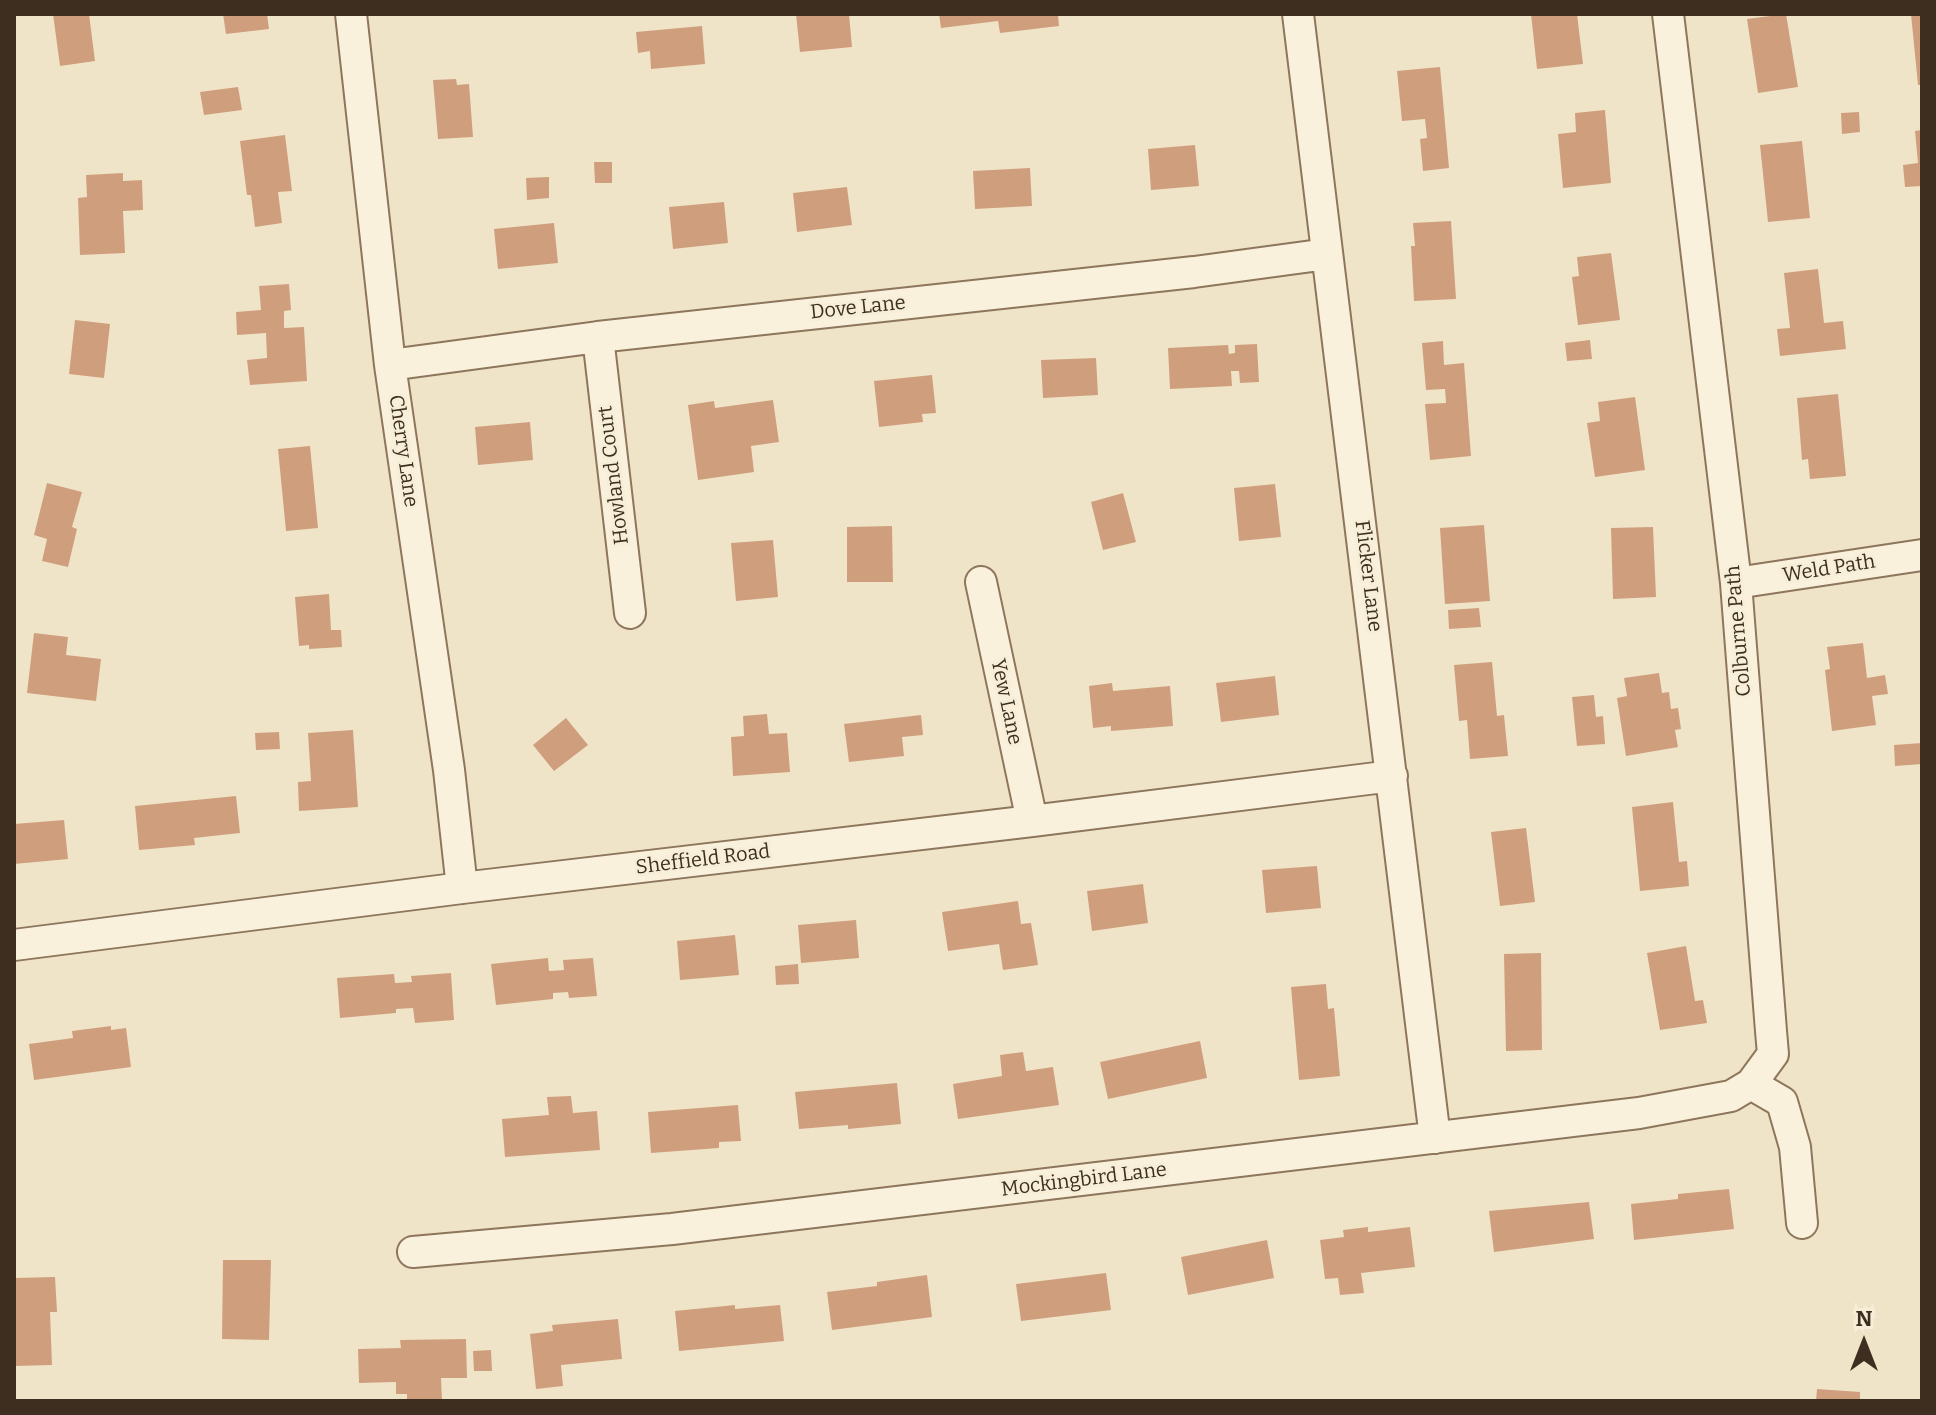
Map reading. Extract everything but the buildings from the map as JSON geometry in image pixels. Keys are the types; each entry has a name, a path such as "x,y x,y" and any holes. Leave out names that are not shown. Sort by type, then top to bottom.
{"street":[{"name":"Cherry Lane","path":"351,14 390,365 449,770 462,888"},
{"name":"Flicker Lane","path":"1298,14 1435,1138"},
{"name":"Colburne Path","path":"1668,14 1736,583 1773,1054 1751,1084"},
{"name":"Dove Lane","path":"390,365 598,337 1194,272 1327,254"},
{"name":"Howland Court","path":"598,337 630,613"},
{"name":"Weld Path","path":"1736,583 1922,555"},
{"name":"Yew Lane","path":"981,582 1032,821"},
{"name":"Sheffield Road","path":"14,945 1392,776"},
{"name":"Mockingbird Lane","path":"413,1252 672,1229 1639,1113 1731,1096 1751,1084"},
{"path":"1751,1084 1782,1102 1795,1147 1802,1223"}]}
